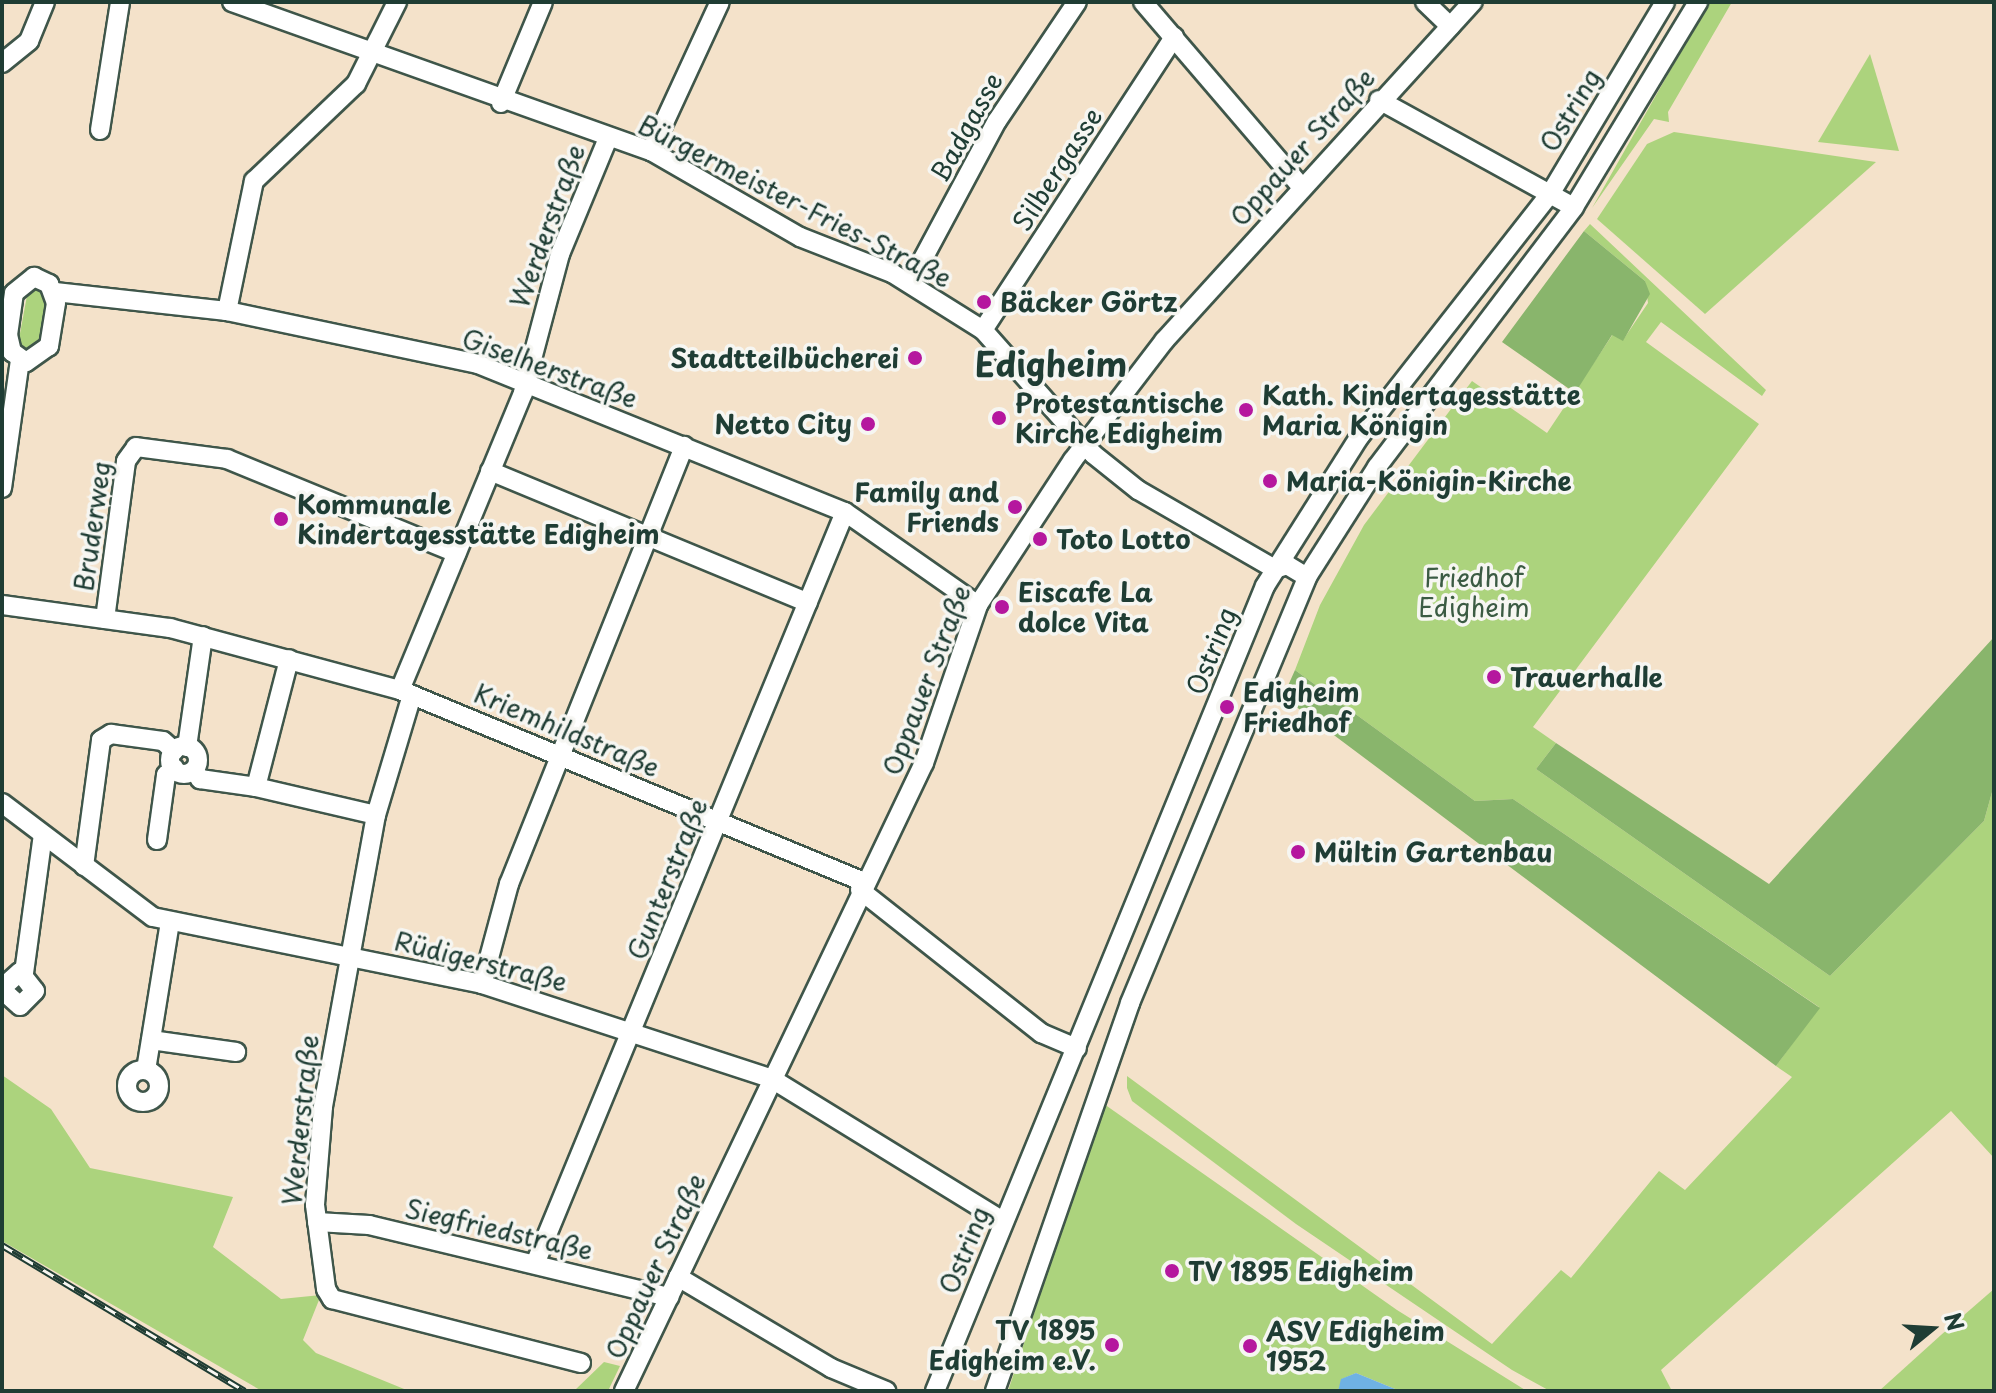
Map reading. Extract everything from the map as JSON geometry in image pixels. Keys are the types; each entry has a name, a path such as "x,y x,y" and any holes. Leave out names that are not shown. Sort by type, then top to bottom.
{"street":[{"path":"2,63 29,41 45,2"},
{"path":"100,130 120,2"},
{"name":"Bürgermeister-Fries-Straße","path":"232,2 501,103 651,151 800,237 910,283 983,330 1084,444 1138,490 1275,569 1287,565 1307,577"},
{"path":"227,311 254,181 356,84 397,2"},
{"path":"501,103 543,2"},
{"path":"651,151 720,2"},
{"name":"Badgasse","path":"910,283 997,121 1077,2"},
{"path":"1143,2 1300,185"},
{"path":"1425,2 1450,26"},
{"name":"Oppauer Straße","path":"624,1391 862,886 924,763 978,605 1084,444 1300,185 1473,2"},
{"name":"Ostring","path":"935,1391 1275,569 1360,436 1552,191 1665,2"},
{"path":"995,1391 1130,1003 1307,577 1377,467 1574,207 1698,2"},
{"name":"Silbergasse","path":"983,330 1174,37"},
{"path":"1379,100 1552,191 1574,207"},
{"name":"Werderstraße","path":"581,1363 332,1299 317,1222 323,1107 348,955 376,815 406,692 456,553 524,382 560,254 608,138"},
{"name":"Giselherstraße","path":"19,363 8,335 17,285 39,278 60,290 227,311 478,364 845,512 978,605"},
{"path":"2,488 19,363 46,352 60,290"},
{"path":"482,984 559,752 684,446"},
{"name":"Bruderweg","path":"105,619 126,461 136,447 227,459 456,553"},
{"path":"490,471 808,603"},
{"name":"Gunterstraße","path":"535,1264 845,512"},
{"name":"Kriemhildstraße","path":"2,605 203,636 406,692 559,752 862,886 1041,1033 1077,1048"},
{"path":"157,840 166,775 178,755 203,636"},
{"path":"256,787 289,659"},
{"path":"84,866 101,740 111,734 163,741 178,755 198,759 194,770 200,779 256,787 376,815"},
{"name":"Rüdigerstraße","path":"2,803 139,910 170,921 482,984 633,1030 772,1079 1003,1221"},
{"path":"24,973 10,975 2,989 14,1005 30,1001 35,986 24,973 43,835"},
{"path":"146,1070 170,921"},
{"path":"151,1040 236,1052"},
{"name":"Siegfriedstraße","path":"317,1222 369,1225 669,1297"},
{"path":"678,1277 831,1368 886,1391"}],"green space":[{"path":"1709,2 1732,2 1668,112 1669,122 1654,119 1592,208"},
{"path":"1870,54 1899,151 1818,142"},
{"path":"1674,132 1876,162 1705,314 1597,219 1647,144"},
{"name":"Friedhof Edigheim","path":"1590,224 1766,390 1762,396 1661,322 1646,342 1759,424 1533,727 1556,743 1536,769 1830,976 1984,821 1994,785 1994,1158 1951,1111 1661,1370 1672,1391 1550,1391 1512,1370 1296,1224 1132,1101 1127,1088 1127,1076 1492,1344 1561,1270 1571,1278 1659,1171 1685,1190 1792,1077 1776,1066 1819,1007 1513,799 1475,801 1295,670 1320,605 1364,525 1472,381 1547,433 1613,334 1623,340 1648,303 1645,281 1584,231"},
{"path":"1584,231 1645,281 1650,294 1623,341 1612,335 1575,393 1502,342"},
{"path":"29,285 46,292 39,349 24,356 18,344"},
{"path":"1994,637 1994,785 1984,821 1830,976 1536,769 1556,743 1769,884"},
{"path":"1295,670 1475,801 1513,799 1820,1008 1776,1066 1283,697"},
{"path":"2,1075 51,1109 90,1168 233,1197 213,1247 281,1299 321,1295 303,1340 316,1353 409,1391 262,1391 2,1241"},
{"name":"TV 1895 Edigheim","path":"1104,1104 1397,1310 1527,1391 1400,1391 1356,1373 1342,1379 1338,1391 1008,1391"},
{"path":"1994,1289 1994,1391 1879,1391 1941,1335"},
{"path":"604,1362 620,1366 608,1391 574,1391"}],"water":[{"path":"1356,1373 1400,1391 1338,1391 1341,1379"}],"railway":[{"path":"2,1245 245,1391"}],"place":[{"name":"Bäcker Görtz","path":"984,302"},
{"name":"Stadtteilbücherei","path":"915,358"},
{"name":"Kath. Kindertagesstätte Maria Königin","path":"1246,410"},
{"name":"Protestantische Kirche Edigheim","path":"999,418"},
{"name":"Netto City","path":"868,424"},
{"name":"Maria-Königin-Kirche","path":"1270,481"},
{"name":"Family and Friends","path":"1015,507"},
{"name":"Kommunale Kindertagesstätte Edigheim","path":"281,519"},
{"name":"Toto Lotto","path":"1040,539"},
{"name":"Eiscafe La dolce Vita","path":"1002,607"},
{"name":"Trauerhalle","path":"1494,677"},
{"name":"Edigheim Friedhof","path":"1227,707"},
{"name":"Mültin Gartenbau","path":"1298,852"},
{"name":"TV 1895 Edigheim","path":"1172,1271"},
{"name":"TV 1895 Edigheim e.V.","path":"1112,1345"},
{"name":"ASV Edigheim 1952","path":"1250,1346"}],"district":[{"name":"Edigheim","path":"1051,364"}]}
